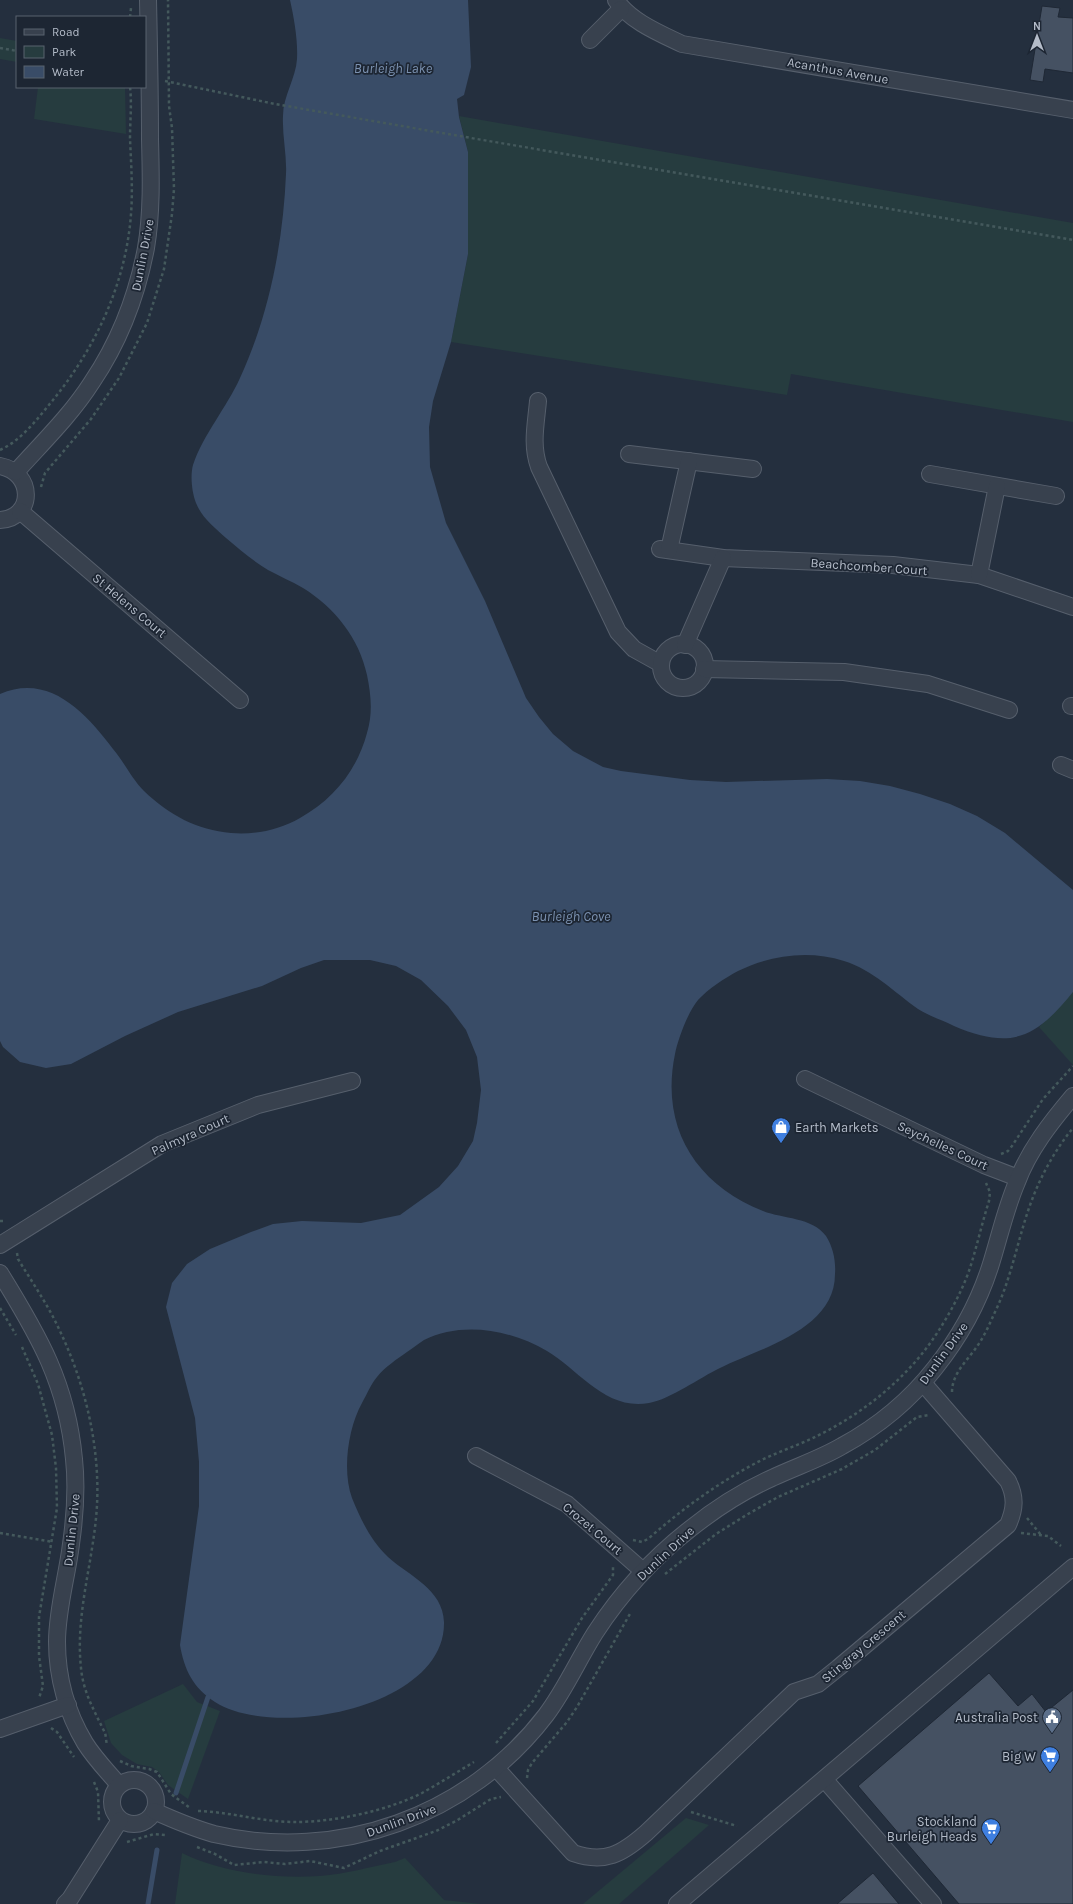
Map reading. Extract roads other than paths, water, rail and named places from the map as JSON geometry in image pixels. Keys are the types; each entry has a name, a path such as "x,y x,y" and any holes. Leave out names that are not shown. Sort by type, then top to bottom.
{"street":[{"name":"Dunlin Drive","path":"16,472 60,423 92,382 108,357 131,304 140,276 149,226 151,189 148,0"},
{"path":"590,40 619,4"},
{"name":"Acanthus Avenue","path":"619,4 648,26 682,44 1073,110"},
{"path":"538,401 533,439 534,454 539,467 618,632 634,649 661,664"},
{"path":"629,454 753,469"},
{"name":"Beachcomber Court","path":"689,461 664,550 723,558 893,565 979,575 1073,607"},
{"path":"0,466 16,472 22,479 26,491 24,504 20,511 13,517 0,520"},
{"path":"930,474 1056,496"},
{"path":"979,575 997,486"},
{"name":"St Helens Court","path":"20,511 240,700"},
{"path":"685,645 723,558"},
{"path":"678,645 685,645 692,646 702,656 704,669 702,676 691,686 676,687 664,679 661,664 666,652 678,645"},
{"path":"704,669 844,672 928,684 1009,710"},
{"name":"Seychelles Court","path":"805,1079 984,1165 1018,1178"},
{"name":"Palmyra Court","path":"0,1245 162,1144 258,1105 352,1081"},
{"name":"Dunlin Drive","path":"154,1811 188,1826 223,1835 273,1842 329,1840 366,1834 413,1819 464,1792 496,1768 529,1736 548,1713 596,1632 626,1591 643,1572 689,1530 737,1497 769,1479 817,1458 854,1439 889,1415 923,1383 953,1345 980,1294 1018,1178 1039,1139 1073,1096"},
{"name":"Dunlin Drive","path":"0,1273 44,1348 64,1403 70,1432 75,1475 75,1504 71,1545 59,1614 57,1643 59,1671 75,1725 86,1743 119,1785"},
{"name":"Stingray Crescent","path":"496,1768 573,1853 589,1858 607,1857 622,1852 646,1833 674,1807 794,1692 818,1684 1008,1525 1014,1512 1014,1496 1008,1481 923,1383"},
{"name":"Crozet Court","path":"476,1456 567,1504 643,1572"},
{"path":"678,1904 1073,1567"},
{"path":"0,1729 68,1705"},
{"path":"133,1780 147,1785 155,1796 154,1811 150,1818 143,1823 127,1824 114,1814 112,1799 119,1785 133,1780"},
{"path":"825,1780 933,1904"},
{"path":"65,1904 70,1899 120,1820"}],"water":[{"name":"Burleigh Cove","path":"290,0 468,0 471,67 464,95 457,99 459,117 468,152 468,254 451,342 433,401 429,427 430,467 446,523 485,601 526,698 539,717 553,734 573,751 603,767 621,771 690,780 726,782 827,779 860,781 890,786 920,794 950,804 977,816 1005,833 1073,890 1073,992 1046,1021 1034,1030 1021,1036 1007,1038 991,1037 954,1026 918,1009 883,982 855,965 844,961 817,956 790,956 763,961 738,971 702,996 694,1005 687,1018 678,1041 675,1054 672,1081 673,1106 678,1129 688,1150 701,1169 718,1185 739,1199 763,1211 797,1219 813,1225 826,1236 834,1254 835,1274 832,1293 823,1310 809,1323 774,1344 720,1368 685,1388 658,1401 649,1403 634,1404 619,1401 594,1387 547,1351 518,1338 487,1330 454,1331 439,1334 424,1340 395,1360 375,1380 357,1413 350,1437 347,1475 352,1498 367,1530 376,1544 396,1564 424,1584 438,1601 444,1622 437,1652 417,1676 388,1695 352,1708 314,1716 276,1718 242,1713 215,1702 207,1697 195,1684 187,1670 182,1654 180,1645 199,1506 199,1462 195,1418 166,1307 172,1283 187,1264 210,1249 273,1224 302,1221 361,1223 400,1215 439,1187 458,1166 473,1141 481,1090 477,1057 466,1030 448,1006 421,980 396,966 370,960 324,960 301,968 262,986 178,1012 125,1036 71,1064 46,1068 20,1062 3,1047 0,1041 0,694 18,689 34,689 50,692 64,700 78,710 102,735 144,791 154,800 174,814 195,825 207,829 231,833 267,831 284,826 300,818 334,793 350,771 363,746 369,726 371,711 370,697 367,675 363,661 352,636 335,615 315,596 257,563 213,526 205,518 199,508 195,499 192,484 192,469 197,454 229,400 240,378 259,329 273,279 282,227 284,200 286,167 283,116 285,101 297,59 296,37"}],"waterway":[{"path":"176,1793 208,1697"},
{"path":"148,1904 157,1850"}],"place":[{"name":"Earth Markets","path":"781,1144"},
{"name":"Australia Post","path":"1052,1734"},
{"name":"Big W","path":"1050,1773"},
{"name":"Stockland Burleigh Heads","path":"991,1845"}],"water label":[{"name":"Burleigh Lake","path":"393,68"}]}
